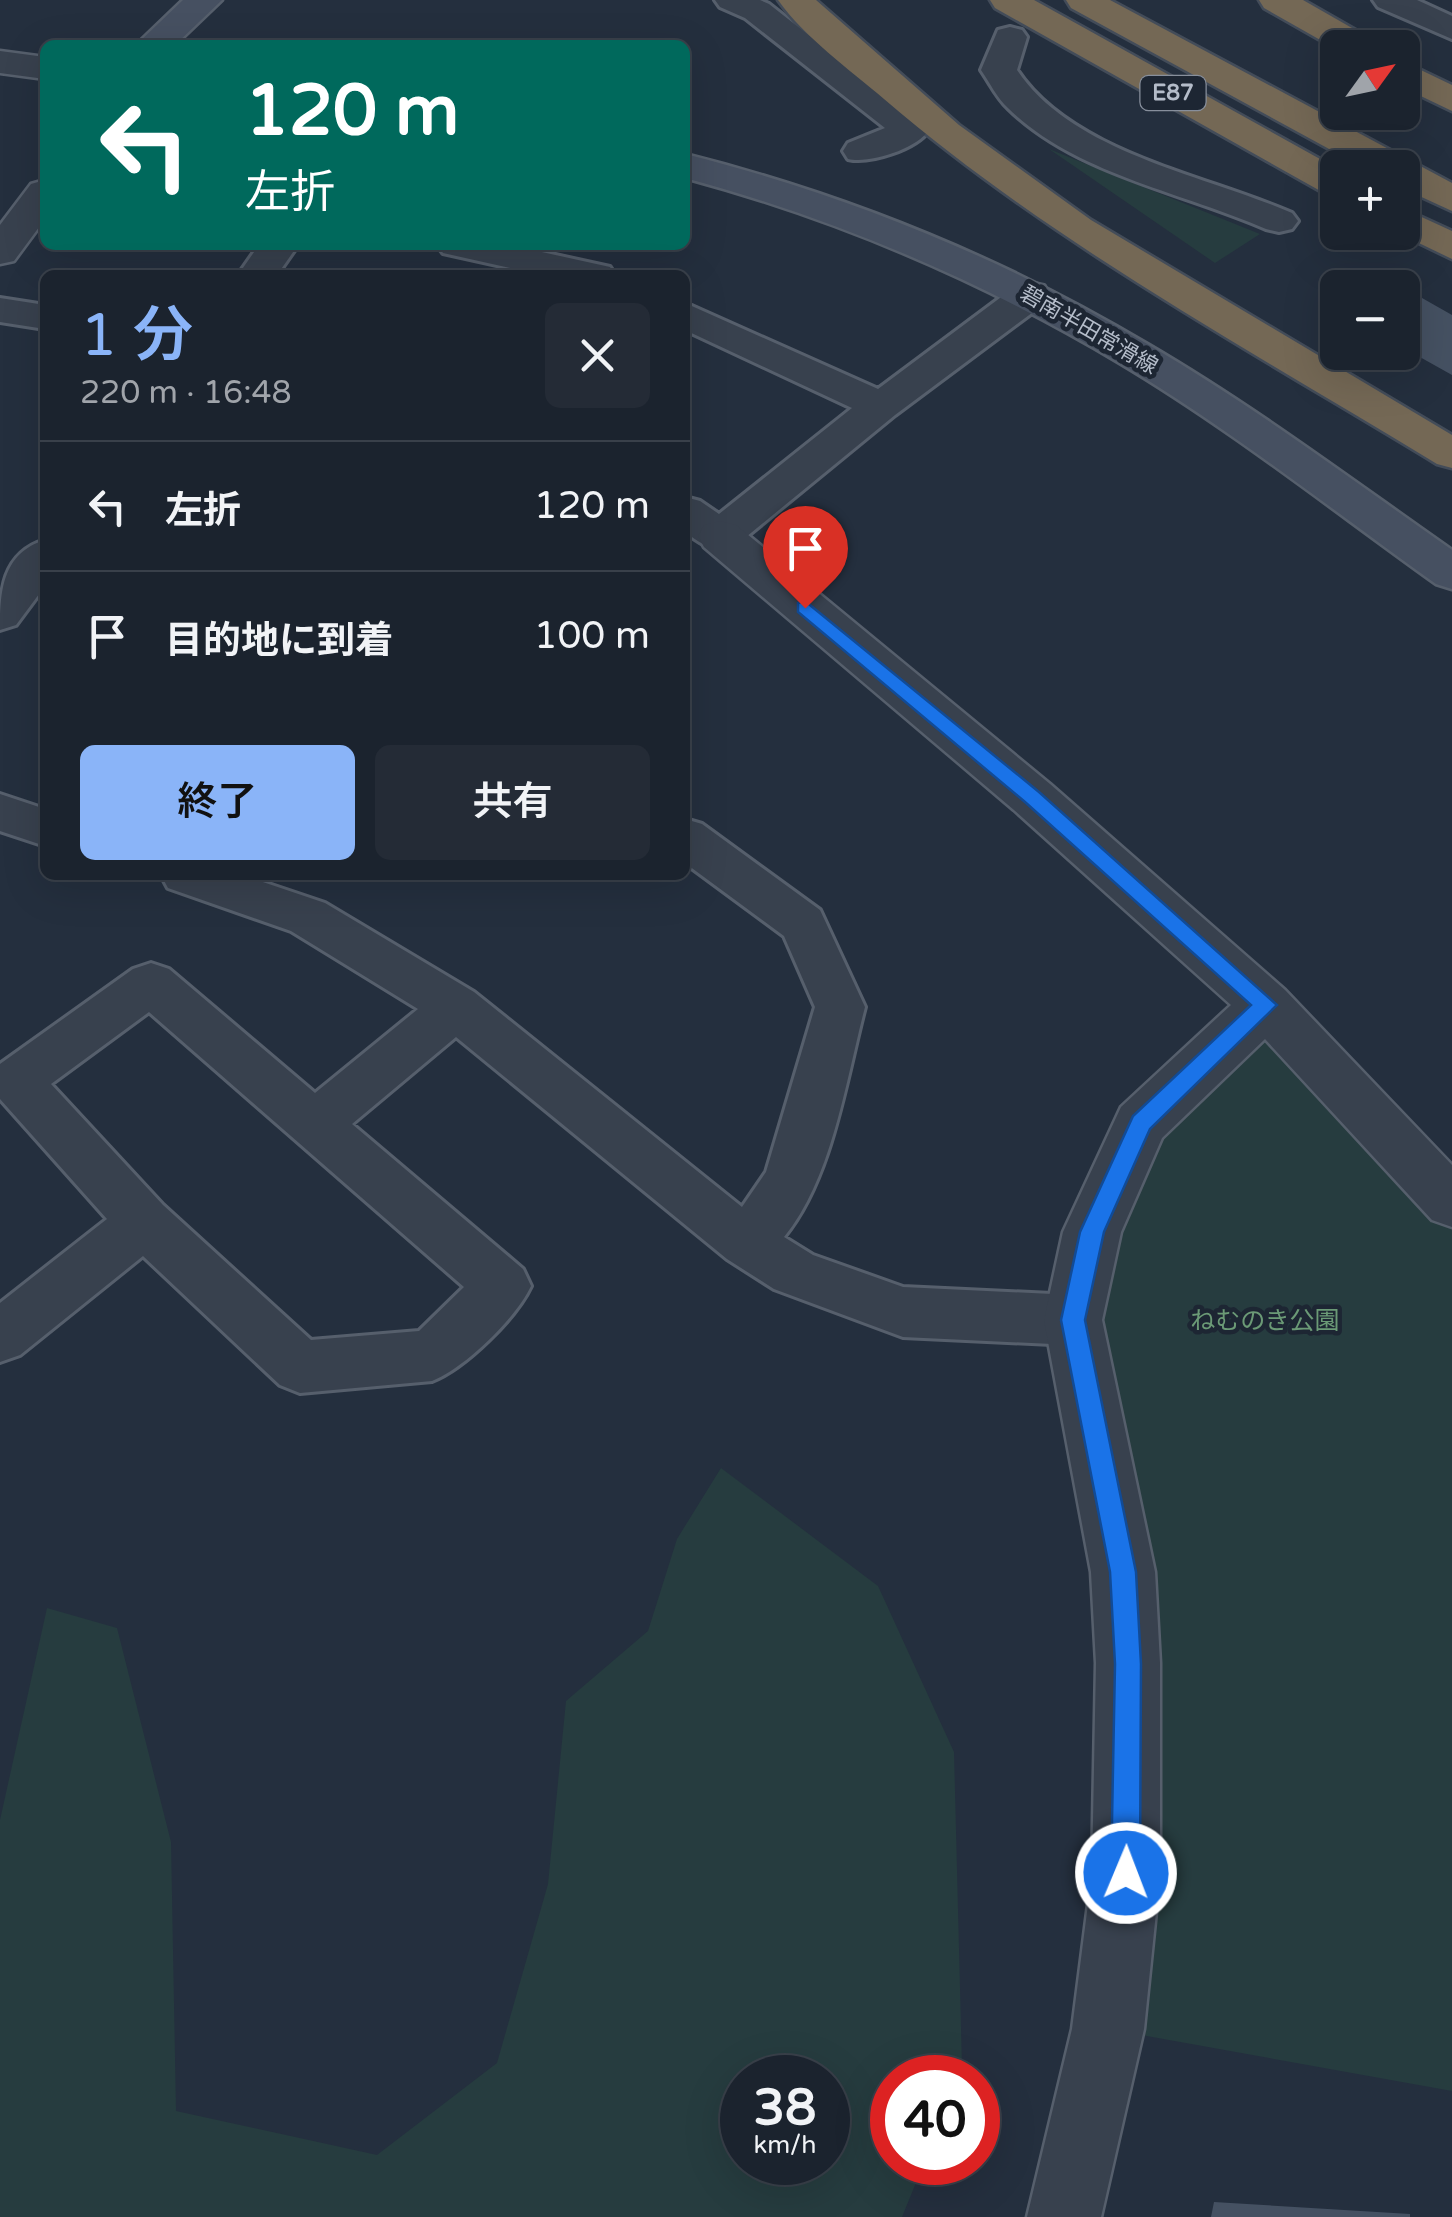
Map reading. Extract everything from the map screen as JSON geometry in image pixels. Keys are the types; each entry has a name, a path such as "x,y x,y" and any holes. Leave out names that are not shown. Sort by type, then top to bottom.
{"highway":[{"path":"796,0 946,134 1077,228 1452,454"},
{"path":"839,0 927,82 1133,233 1268,340"},
{"name":"E87","path":"1084,0 1361,150"},
{"path":"1277,0 1329,30"},
{"name":"E87","path":"1009,18 1320,176"},
{"path":"1420,82 1452,100"},
{"path":"1420,182 1452,199"},
{"path":"1420,230 1452,248"}],"main road":[{"path":"160,40 204,0"},
{"name":"碧南半田常滑線","path":"690,168 823,208 921,244 1030,295 1227,413 1452,573"}],"street":[{"path":"732,0 756,10 911,130 861,151"},
{"path":"1390,0 1452,29"},
{"path":"1009,18 1000,70 1020,106 1054,131 1278,221"},
{"path":"0,62 40,67"},
{"path":"0,252 40,199"},
{"path":"479,250 573,270"},
{"path":"1030,295 881,406 702,524 1032,797 1266,1005 1452,1203"},
{"path":"0,310 40,316"},
{"path":"690,317 881,406"},
{"path":"0,614 40,562"},
{"path":"0,812 40,826"},
{"path":"690,841 803,924 840,1006 793,1173 778,1204 746,1242"},
{"path":"201,880 308,916 456,1007 746,1242 794,1272 903,1312 1073,1320"},
{"path":"151,983 503,1286 432,1355 300,1367 144,1222 16,1081 151,983"},
{"path":"1064,2217 1108,2029 1126,1873 1128,1664 1123,1572 1073,1320 1092,1232 1142,1123 1266,1005"},
{"path":"315,1124 456,1007"},
{"path":"0,1336 144,1222"}],"green space":[{"path":"1049,149 1260,234 1215,263"},
{"name":"ねむのき公園","path":"1266,1005 1452,1203 1452,2091 1108,2029 1092,1232 1141,1123"},
{"path":"721,1468 878,1586 954,1752 962,2055 870,2055 870,2185 915,2185 902,2217 0,2217 0,1820 47,1608 117,1628 171,1842 176,2111 377,2155 497,2063 548,1884 566,1701 648,1631 677,1539"}],"building":[{"path":"1420,297 1452,315 1452,375 1420,357"},
{"path":"1214,2202 1410,2214 1410,2217 1211,2217"}],"route":[{"path":"805,608 1032,797 1266,1005 1142,1123 1092,1232 1073,1320 1123,1572 1128,1664 1126,1873"}]}
